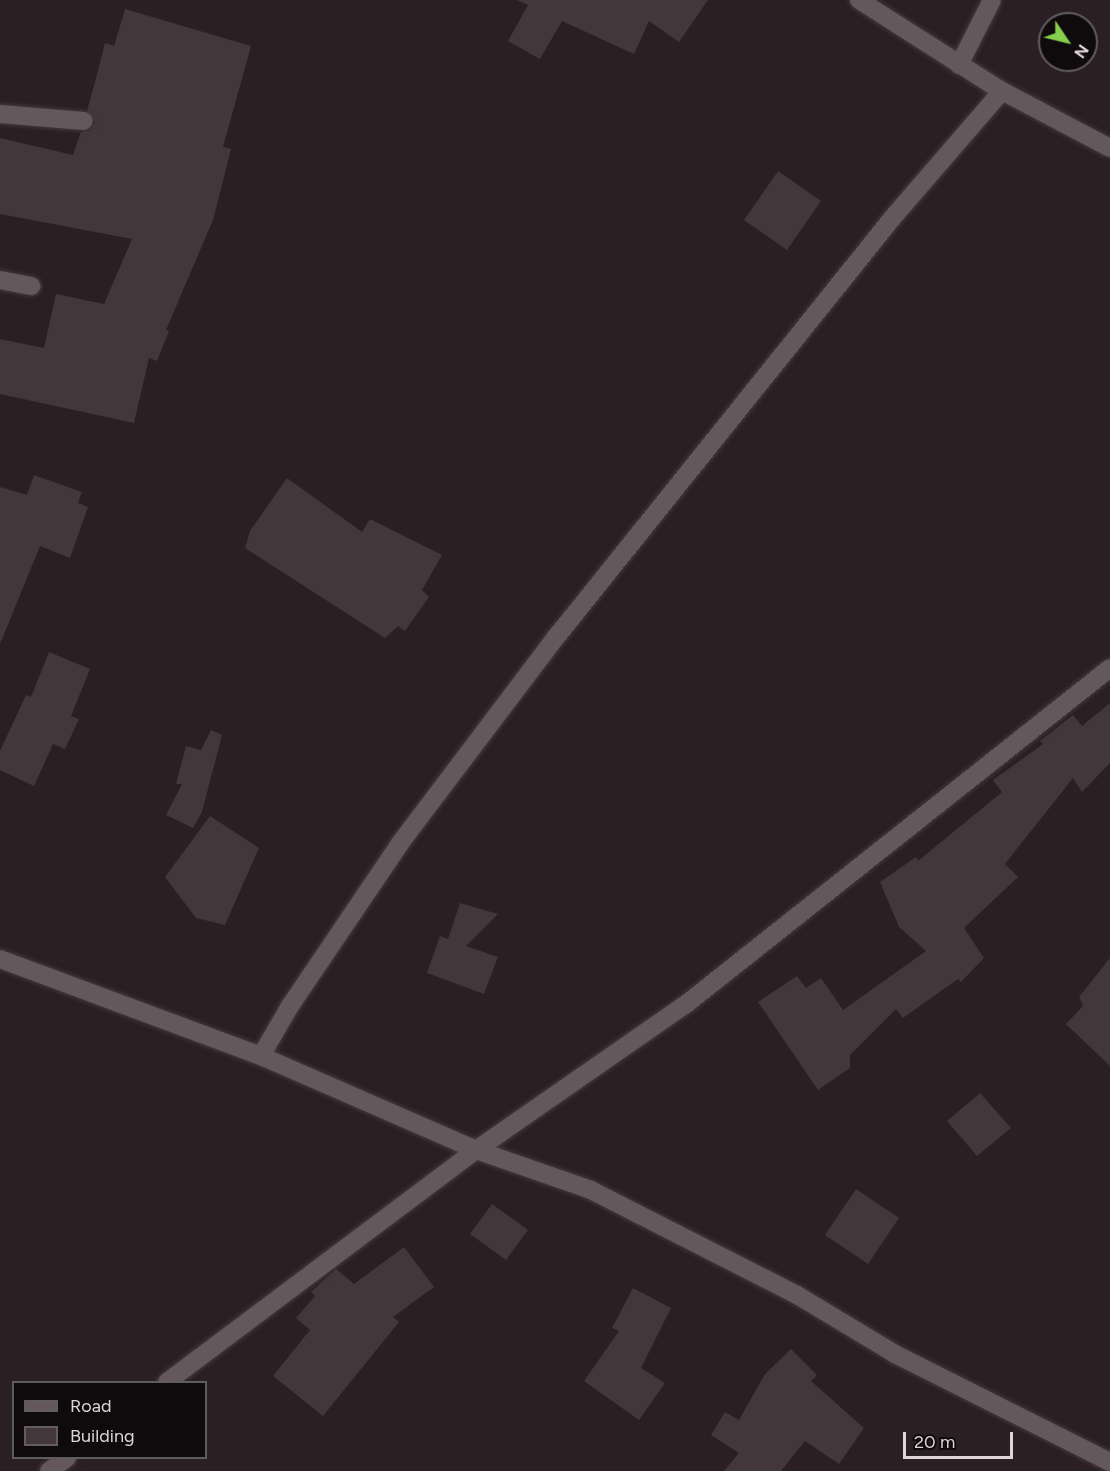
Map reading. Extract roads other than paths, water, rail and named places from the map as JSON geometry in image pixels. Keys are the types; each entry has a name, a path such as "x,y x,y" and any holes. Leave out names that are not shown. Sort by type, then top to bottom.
{"street":[{"path":"859,0 1002,91 1110,148"},
{"path":"959,65 992,0"},
{"path":"261,1056 290,1006 401,842 549,645 894,216 1002,91"},
{"path":"0,114 84,121"},
{"path":"0,280 31,286"},
{"path":"170,1381 476,1150 684,1005 1110,668"},
{"path":"0,959 261,1056 476,1150 591,1190 797,1295 895,1354 1110,1462"},
{"path":"50,1471 66,1459"}]}
